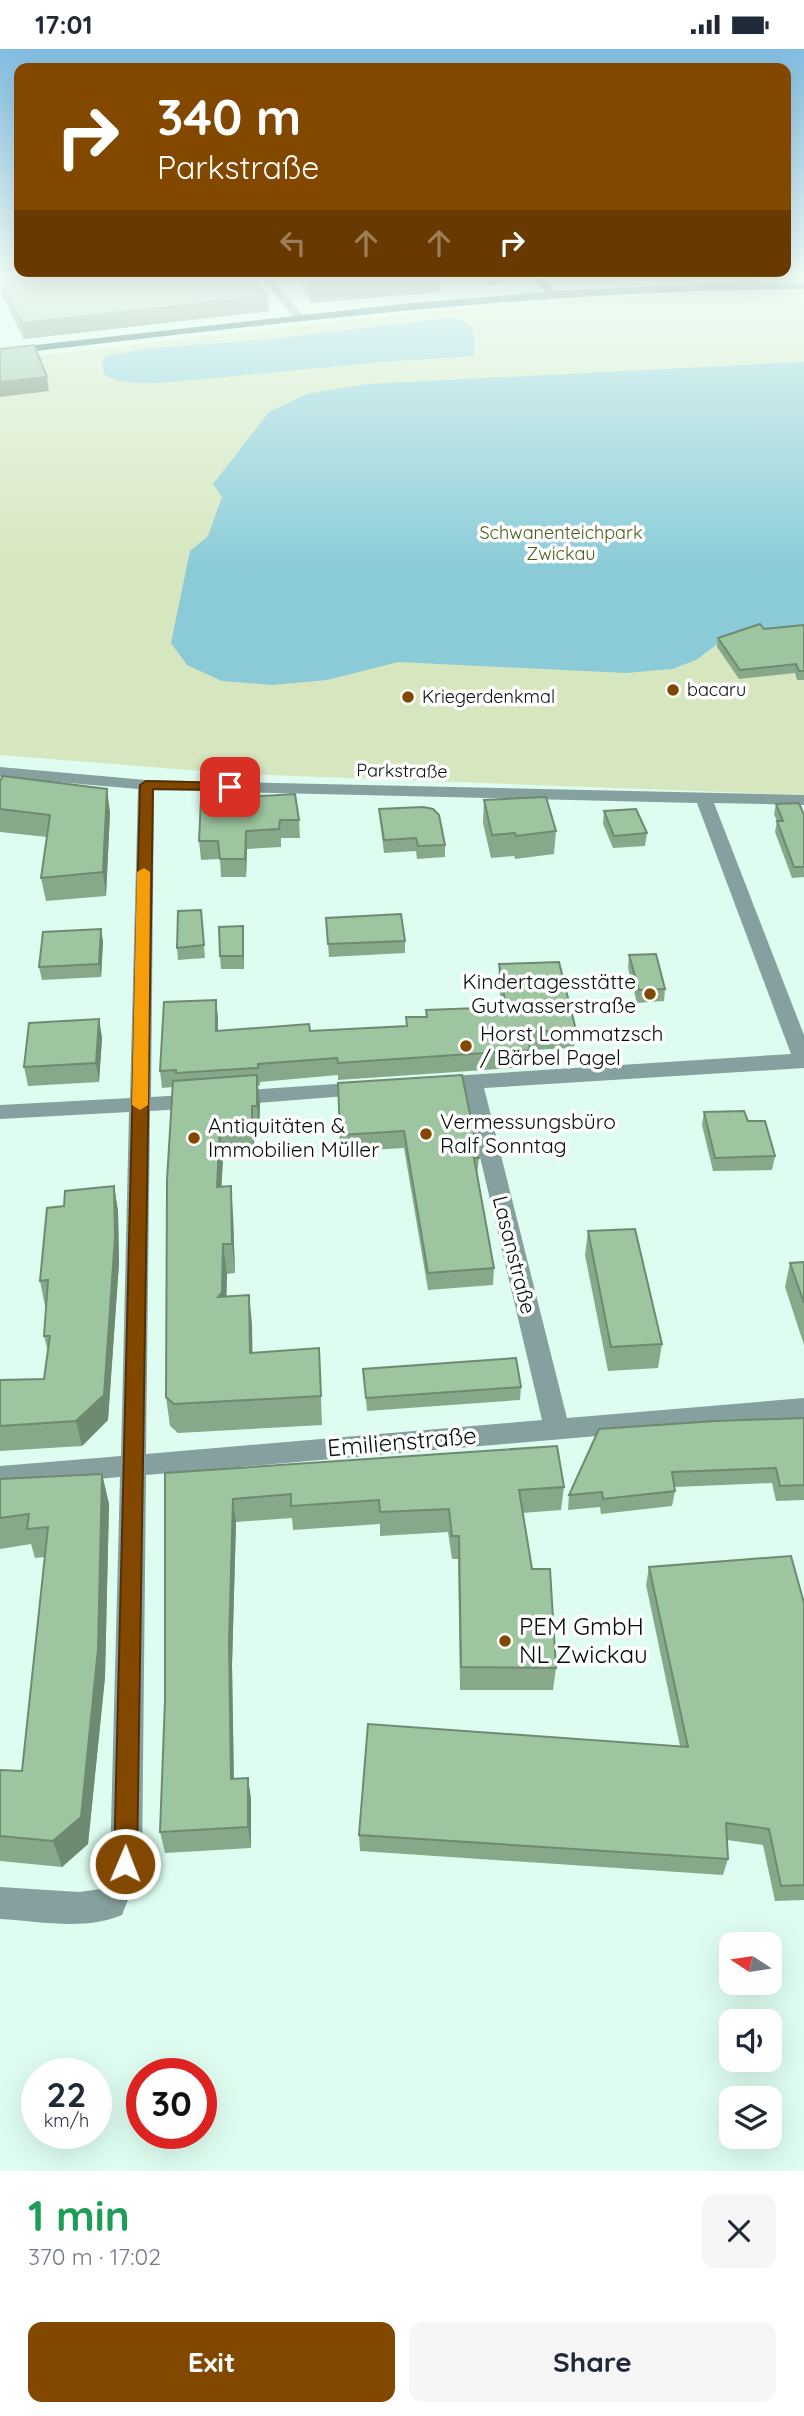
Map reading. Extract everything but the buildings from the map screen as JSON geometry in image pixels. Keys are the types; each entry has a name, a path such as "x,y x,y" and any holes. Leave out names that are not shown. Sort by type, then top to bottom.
{"street":[{"name":"Parkstraße","path":"0,772 146,785 804,800"},
{"path":"0,1903 79,1908 111,1904 125,1864 146,785"},
{"path":"416,1085 804,1061 703,796"},
{"name":"Lasanstraße","path":"472,1081 557,1429"},
{"path":"0,1112 389,1087"},
{"name":"Emilienstraße","path":"0,1477 804,1408"}],"green space":[{"name":"Schwanenteichpark Zwickau","path":"0,373 804,373 804,795 239,774 0,755"}],"water":[{"path":"266,373 161,383 131,383 104,374"},
{"path":"585,373 804,373 804,631 724,639 696,660 672,669 626,673 398,662 327,680 272,685 222,681 187,665 171,643 190,551 208,536 222,497 213,484 269,412 307,394 367,384"}],"slow traffic":[{"path":"140,1105 144,872"}],"place":[{"name":"bacaru","path":"673,690"},
{"name":"Kriegerdenkmal","path":"408,697"},
{"name":"Kindertagesstätte Gutwasserstraße","path":"650,994"},
{"name":"Horst Lommatzsch / Bärbel Pagel","path":"466,1046"},
{"name":"Vermessungsbüro Ralf Sonntag","path":"426,1134"},
{"name":"Antiquitäten & Immobilien Müller","path":"194,1138"},
{"name":"PEM GmbH NL Zwickau","path":"505,1641"}],"route":[{"path":"125,1864 146,785 230,787"}]}
